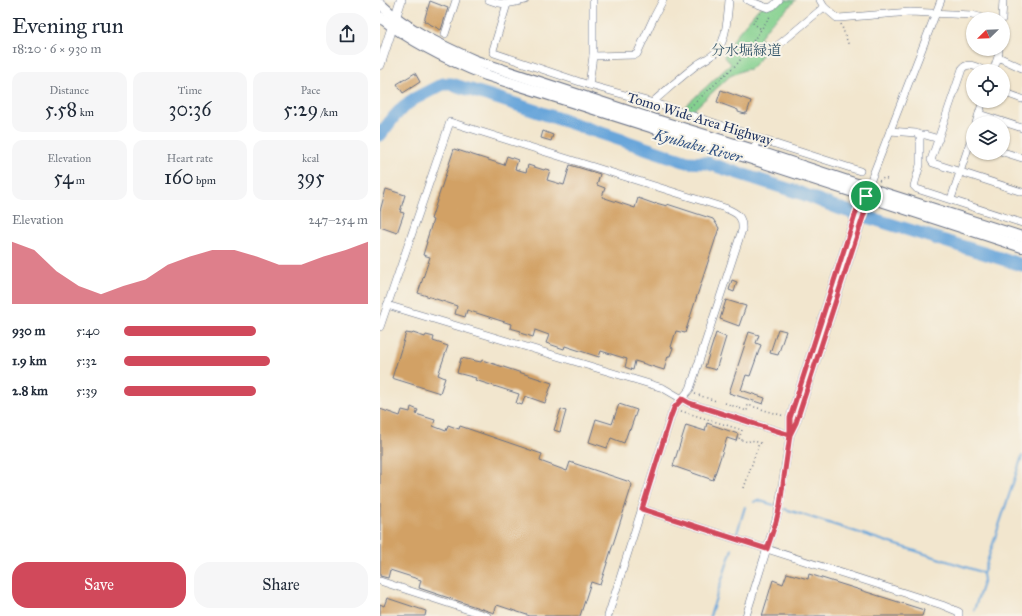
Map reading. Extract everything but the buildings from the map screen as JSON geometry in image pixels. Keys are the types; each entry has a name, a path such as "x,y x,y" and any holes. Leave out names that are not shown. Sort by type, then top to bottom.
{"highway":[{"name":"Tomo Wide Area Highway","path":"380,4 394,22 426,48 447,59 486,75 867,192 1022,237"},
{"name":"Tomo Wide Area Highway","path":"380,17 422,34 450,50 476,61 640,115 754,150 1022,247"}],"main road":[{"path":"380,65 401,0"}],"street":[{"path":"445,34 456,0"},
{"path":"489,0 500,4 525,0"},
{"path":"589,85 593,56 593,0"},
{"path":"593,56 631,56 637,54 654,17 664,0"},
{"path":"654,103 678,80 698,64 717,52 726,34 729,0"},
{"path":"747,0 769,9 779,0"},
{"path":"820,0 824,7 837,18 910,12 966,15"},
{"path":"856,228 857,209 859,203 867,192 941,0"},
{"path":"1002,12 1003,0"},
{"path":"507,4 493,50 494,53 498,55 589,85 654,103 860,171"},
{"path":"774,49 824,7"},
{"path":"996,64 998,57 1022,68"},
{"path":"966,65 964,65 962,69 932,160 933,162 960,172 1022,192"},
{"path":"1010,95 1022,99"},
{"path":"981,108 979,114 1022,128"},
{"path":"380,327 450,122 725,208 734,212 741,219 742,230 690,389 674,408 671,416 608,616"},
{"path":"890,131 916,133 920,136 924,135 938,139"},
{"path":"920,136 920,165 914,186 917,189 1018,222 1011,233"},
{"path":"754,150 757,138"},
{"path":"1010,154 1022,158"},
{"path":"951,199 966,156"},
{"path":"746,616 776,522 780,505 790,435 796,423 856,228 867,206 867,192"},
{"path":"387,305 663,388 689,403 790,435"},
{"path":"642,509 942,605 959,612 959,616"},
{"path":"380,581 487,616"}],"path":[{"path":"761,29 753,23 769,9"},
{"path":"689,108 738,63 761,29 769,9"},
{"path":"839,18 849,46"},
{"path":"753,42 762,47 774,49"},
{"path":"879,181 884,178 887,179"},
{"path":"695,394 716,400"},
{"path":"725,403 746,411 748,405 784,416"},
{"path":"680,411 742,430 739,439 748,442 751,440 763,444"},
{"path":"744,488 759,443"}],"green space":[{"name":"分水堀緑道","path":"781,0 796,0 770,24 760,37 767,46 772,47 761,56 750,69 730,76 690,113 681,110 731,64 724,56 737,34 759,8"}],"waterway":[{"name":"Kyuhaku River","path":"380,135 403,107 414,99 443,84 451,84 687,162 707,163 803,194 838,208 1022,265"},
{"path":"974,610 984,580 983,574 1022,456"},
{"path":"754,502 757,500 774,505"},
{"path":"737,533 745,507"},
{"path":"785,509 978,571 983,574"},
{"path":"710,616 732,549"}],"route":[{"path":"866,196 859,203 790,418 790,435 780,505 767,549 642,509 671,416 674,408 682,399 689,403 790,435 796,423 854,248 867,206 866,196"}]}
